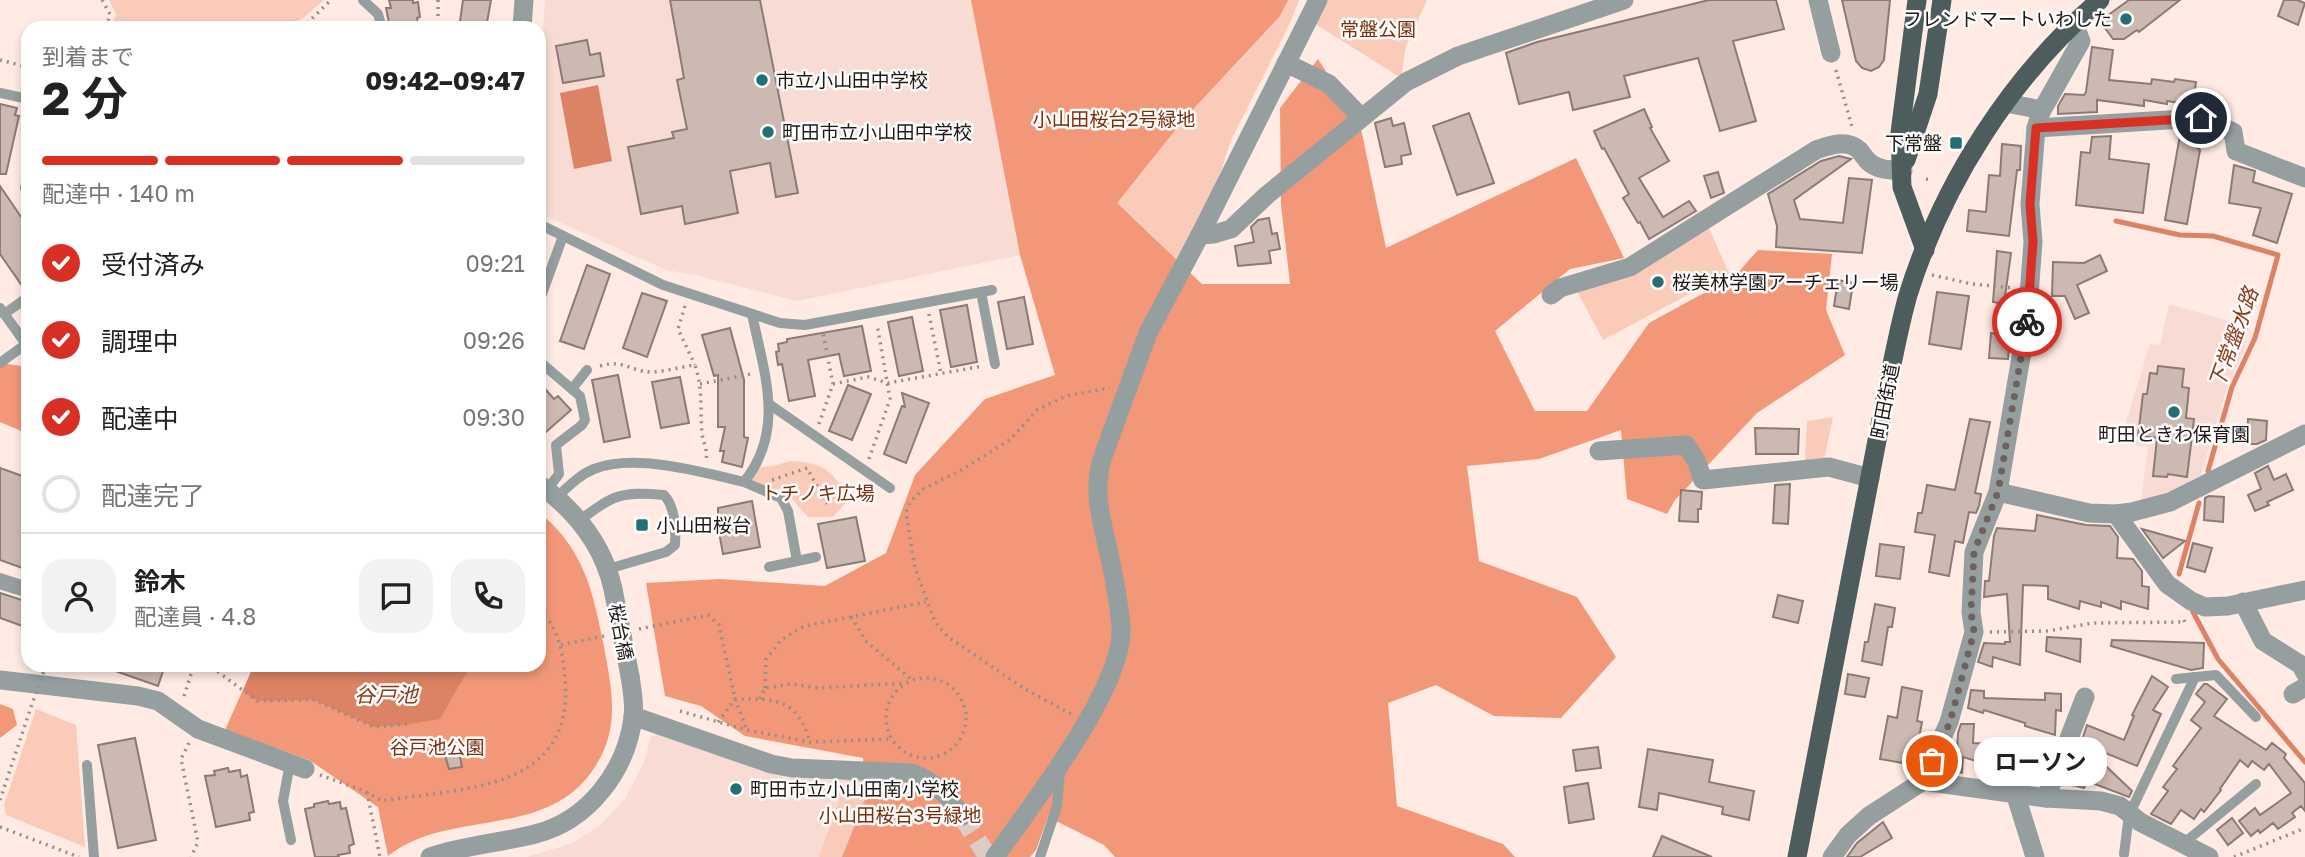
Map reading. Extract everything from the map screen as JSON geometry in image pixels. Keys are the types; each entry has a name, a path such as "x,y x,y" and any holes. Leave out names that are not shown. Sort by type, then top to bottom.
{"main road":[{"path":"1917,0 1900,134 1903,195 1924,250"},
{"path":"1903,171 1930,83 1942,0"},
{"name":"町田街道","path":"1797,857 1900,324 1924,250 1972,154 2006,103 2074,24 2100,0"},
{"path":"1906,78 1913,87 1920,88 1930,83"}],"street":[{"path":"522,21 524,0"},
{"path":"995,857 1077,738 1110,677 1121,628 1112,568 1098,510 1098,472 1148,332 1318,0"},
{"path":"1200,235 1231,229 1267,195 1406,82 1458,56 1624,0"},
{"path":"1818,0 1831,53"},
{"path":"1832,857 1848,835 1869,816 1923,781 1950,722 1974,632 1971,612 1974,552 1998,492 2030,290 2033,242 2030,204 2039,119 2081,41 2074,24"},
{"path":"1286,63 1329,84 1361,117"},
{"path":"2006,103 2039,119 2201,118 2234,132 2236,152 2305,178"},
{"path":"1550,295 1560,288 1630,267 1816,150 1834,144 1846,144 1858,149 1870,163 1879,168 1903,171"},
{"path":"1998,492 2089,513 2116,514 2170,502 2305,434"},
{"path":"1599,451 1686,445 1703,480 1829,467 1870,478"},
{"name":"桜台橋","path":"430,857 537,834 558,826 597,797 612,778 629,738 633,716 630,676 608,569 580,520 547,491"},
{"path":"2116,514 2167,584 2191,601 2205,607 2305,590"},
{"path":"0,581 21,588"},
{"path":"2243,602 2263,641 2301,665 2305,673"},
{"path":"0,680 138,696 158,701 198,729 297,766"},
{"path":"2046,798 2085,697"},
{"path":"633,716 771,764 792,768 912,773 929,779 947,794 962,816"},
{"path":"1923,781 2046,798 2101,801 2120,806 2129,814 2209,857"},
{"path":"2015,793 2035,857"}],"lane":[{"path":"363,0 378,13 380,21"},
{"path":"0,93 21,98"},
{"path":"546,228 663,285 780,323 806,325 987,291 995,363"},
{"path":"546,283 563,236"},
{"path":"21,301 2,311 21,337"},
{"path":"744,482 755,468 769,432 769,404 752,314"},
{"path":"0,363 21,348"},
{"path":"546,367 580,396 585,419 582,425 556,445 559,474 547,491"},
{"path":"572,389 587,370"},
{"path":"769,404 890,488"},
{"path":"547,491 592,470 621,462 679,467 744,482 781,498 788,511 797,561"},
{"path":"580,520 607,500 628,493 663,495 669,500 676,534 672,549 608,569"},
{"path":"769,567 817,557"},
{"path":"2176,679 2216,675 2256,717"},
{"path":"2124,854 2129,814 2195,677"},
{"path":"1044,854 1057,806 1061,761"},
{"path":"87,765 94,857"},
{"path":"291,840 282,801 297,766"},
{"path":"2184,843 2256,784"}],"path":[{"path":"102,0 110,15 108,21"},
{"path":"311,21 331,0"},
{"path":"438,0 438,21"},
{"path":"1831,53 1858,149"},
{"path":"0,60 21,65"},
{"path":"1936,277 2030,290"},
{"path":"688,293 678,329 695,365 700,384 702,435 708,452 703,473"},
{"path":"927,302 941,374"},
{"path":"865,470 890,399 874,312"},
{"path":"815,436 833,384 821,322"},
{"path":"587,370 610,363 653,372 695,365"},
{"path":"833,384 868,377 888,383 995,363"},
{"path":"700,384 763,371"},
{"path":"1072,714 1025,689 948,637 935,622 915,568 906,513 910,502 923,489 960,471 1011,439 1037,410 1066,396 1113,387"},
{"path":"768,482 807,468 827,504"},
{"path":"1974,632 2048,631 2093,623 2185,622 2167,584"},
{"path":"761,699 765,688 766,659 781,640 804,626 926,602"},
{"path":"628,631 708,615 719,625 735,699 747,730"},
{"path":"850,616 866,642 912,680"},
{"path":"297,766 367,792 383,801 491,785 520,773 543,756 560,729 566,704 561,645 546,617"},
{"path":"561,645 614,634"},
{"path":"0,800 44,672"},
{"path":"178,715 192,672"},
{"path":"218,672 257,701 314,700 374,727 410,724"},
{"path":"765,688 792,684 819,688 904,683 930,677 943,681 954,689 966,714 960,740 950,750 938,756 912,756 900,749 891,738 886,727 885,714 888,702 904,683"},
{"path":"735,699 775,700 799,714 810,742"},
{"path":"718,722 735,699"},
{"path":"674,710 747,730 810,742 891,738"},
{"path":"191,857 198,842 181,759 198,729"},
{"path":"367,792 380,857"},
{"path":"0,827 79,857"},
{"path":"2234,857 2305,828"}],"shaded area":[{"name":"町田市立小山田中学校","path":"545,0 971,0 1020,255 797,301 666,270 546,216 546,21 544,21"},
{"name":"町田ときわ保育園","path":"2169,304 2250,327 2243,353 2228,383 2201,475 2164,495 2141,501 2148,447 2120,442 2150,344 2160,345"},
{"name":"町田市立小山田南小学校","path":"659,733 767,773 788,778 846,780 819,857 527,857 573,843 600,825 625,799 644,762 651,737"}],"green space":[{"path":"109,0 324,0 302,19 296,21 114,21 116,14"},
{"name":"小山田桜台2号緑地","path":"971,0 1299,0 1231,140 1200,235 1148,333 1020,255"},
{"path":"971,0 1288,0 1280,16 1184,119 1117,203 1202,284 1290,284 1281,205 1280,108 1318,59 1360,124 1386,248 1576,158 1624,258 1570,269 1495,331 1535,411 1587,411 1649,323 1735,276 1758,250 1832,254 1826,310 1845,355 1757,413 1675,500 1667,514 1627,499 1621,430 1539,459 1467,466 1479,561 1577,597 1616,657 1561,718 1494,716 1436,685 1388,703 1397,806 1503,844 1515,857 1115,857 1104,845 1048,817 1036,850 1030,857 842,857 866,797 863,758 745,736 701,706 665,696 646,583 720,579 825,586 886,553 915,475 985,399 1055,375 1020,255"},
{"name":"常盤公園","path":"1326,0 1427,0 1406,46 1401,78 1314,23"},
{"name":"桜美林学園アーチェリー場","path":"1708,226 1729,273 1603,340 1577,291"},
{"path":"0,363 21,366 21,431 0,422"},
{"path":"1833,417 1824,460 1805,462 1807,421"},
{"name":"トチノキ広場","path":"790,461 820,466 837,481 850,498 833,517 808,517 782,488 764,492 744,482 755,468"},
{"name":"谷戸池公園","path":"546,518 567,541 585,573 596,608 610,681 610,728 607,743 590,774 570,794 546,808 521,816 438,833 412,842 388,856 378,807 309,760 225,730 251,672 546,672"},
{"path":"0,704 13,709 17,725 0,738"},
{"path":"36,709 76,725 85,847 6,815 4,805"},
{"name":"小山田桜台3号緑地","path":"898,771 986,857 819,857 846,780"}],"water":[{"path":"598,85 612,161 574,169 560,93"},
{"name":"谷戸池","path":"251,672 467,672 440,719 410,724 374,727 314,700 257,701 243,691"}],"building":[{"path":"389,0 413,0 413,3 418,2 420,17 418,21 389,21 386,8 391,8"},
{"path":"463,0 491,0 487,21 460,21"},
{"path":"670,0 760,0 798,193 776,197 770,163 730,171 738,213 685,224 682,206 641,214 628,147 674,138 672,132 687,129 677,80 684,78"},
{"path":"1709,0 1776,0 1784,29 1733,41 1756,121 1720,131 1698,58 1624,76 1630,97 1573,110 1569,92 1519,104 1506,53 1537,42"},
{"path":"1842,0 1890,0 1884,60 1879,67 1871,71 1862,68 1856,61"},
{"path":"2129,0 2180,0 2139,32 2137,30 2124,39 2113,39 2100,21"},
{"path":"2284,0 2305,3 2298,25 2278,16"},
{"path":"587,40 590,55 600,53 604,76 563,83 556,46"},
{"path":"2092,47 2113,50 2109,80 2151,84 2152,79 2196,82 2193,105 2144,100 2144,106 2097,100 2097,112 2058,114 2058,106 2065,94 2084,95 2086,92"},
{"path":"0,104 17,108 15,115 19,116 6,174 0,174"},
{"path":"1644,109 1652,127 1650,128 1669,161 1639,178 1663,217 1689,201 1696,211 1649,239 1623,198 1629,194 1594,131"},
{"path":"1469,113 1494,183 1457,195 1433,126"},
{"path":"1391,118 1393,126 1404,123 1411,154 1401,156 1402,164 1385,167 1375,123"},
{"path":"2180,135 2200,150 2187,224 2165,220"},
{"path":"2111,136 2109,159 2149,164 2143,213 2076,205 2081,152 2090,153 2092,137"},
{"path":"2002,144 2021,146 2020,170 2017,170 2009,236 1967,231 1969,210 1986,212 1989,175 2000,176"},
{"path":"1839,156 1851,159 1794,200 1800,219 1843,223 1849,178 1872,180 1862,253 1776,247 1777,226 1768,194 1821,161"},
{"path":"2234,165 2255,171 2253,182 2292,194 2277,243 2253,235 2261,208 2229,203"},
{"path":"1718,172 1724,193 1711,198 1704,176"},
{"path":"0,186 21,217 21,284 0,254"},
{"path":"1269,218 1272,234 1277,233 1280,249 1269,251 1271,263 1238,266 1235,246 1254,242 1251,227 1258,220"},
{"path":"1997,251 2011,253 2004,304 1993,302"},
{"path":"2100,255 2107,271 2077,285 2089,313 2075,319 2065,296 2052,296 2053,262 2084,263"},
{"path":"587,265 610,274 584,349 560,341"},
{"path":"1838,280 1853,283 1849,309 1834,306"},
{"path":"1937,292 1969,296 1961,349 1929,344"},
{"path":"642,293 667,301 647,357 623,348"},
{"path":"1024,297 1033,344 1007,349 998,302"},
{"path":"967,305 977,362 951,367 940,310"},
{"path":"912,317 923,371 899,376 888,322"},
{"path":"862,326 871,371 844,376 839,354 808,360 815,396 789,401 782,364 778,365 778,344 787,342 787,339"},
{"path":"730,328 744,380 744,437 748,438 742,467 722,462 724,451 720,451 725,427 718,427 718,375 714,376 702,335"},
{"path":"1991,333 2010,335 2008,359 1989,358"},
{"path":"2158,366 2184,369 2182,387 2189,388 2186,418 2194,419 2187,477 2168,474 2167,477 2153,476 2157,438 2138,436 2143,394 2147,394 2150,373 2157,374"},
{"path":"618,375 630,437 604,442 592,380"},
{"path":"680,377 689,423 661,428 652,382"},
{"path":"848,385 871,394 852,440 829,431"},
{"path":"546,390 554,399 558,396 571,410 546,432"},
{"path":"902,393 929,403 906,463 884,454 902,406 905,407"},
{"path":"1970,419 1990,422 1975,493 1981,494 1979,506 1976,513 1969,512 1963,543 1955,541 1949,576 1929,572 1935,535 1915,532 1918,513 1922,513 1927,485 1955,490"},
{"path":"2248,419 2267,421 2266,440 2247,444"},
{"path":"1755,428 1799,429 1798,454 1756,454"},
{"path":"2268,466 2274,480 2286,474 2293,490 2255,511 2248,495 2261,489 2255,473"},
{"path":"0,468 21,476 21,568 0,560"},
{"path":"1790,484 1788,524 1773,523 1775,485"},
{"path":"1681,490 1702,492 1698,522 1679,521"},
{"path":"2224,497 2223,522 2204,520 2205,498"},
{"path":"752,501 760,547 723,554 718,508"},
{"path":"2037,515 2086,525 2110,526 2118,537 2117,558 2133,559 2142,571 2142,586 2149,587 2148,609 2121,601 2121,609 2101,602 2101,607 2080,601 2079,609 2048,599 2048,586 2023,585 2020,665 1993,657 1992,667 1978,662 1984,643 2010,642 2007,594 1984,597 1985,581 1989,581 1994,536 1997,528 2035,531"},
{"path":"856,517 865,561 827,568 818,524"},
{"path":"2142,529 2185,541 2163,558"},
{"path":"2193,543 2212,548 2205,572 2187,567"},
{"path":"1880,544 1904,547 1900,579 1876,576"},
{"path":"0,593 21,600 21,626 0,618"},
{"path":"1778,595 1803,601 1798,623 1773,617"},
{"path":"1875,604 1895,608 1892,627 1888,627 1882,665 1862,661"},
{"path":"2047,637 2081,639 2080,662 2046,651"},
{"path":"2112,640 2204,643 2203,668 2191,670 2111,646"},
{"path":"118,672 163,672 158,686"},
{"path":"1848,674 1869,678 1865,697 1845,694"},
{"path":"2152,676 2168,687 2153,710 2161,714 2137,766 2081,743 2087,725 2124,740 2134,716 2132,715"},
{"path":"2204,684 2227,699 2214,716 2266,750 2272,743 2286,754 2284,758 2305,783 2305,811 2301,806 2292,813 2295,817 2278,829 2273,823 2251,836 2239,821 2255,808 2260,815 2291,793 2269,764 2264,770 2252,761 2248,767 2240,760 2204,812 2201,809 2194,819 2181,810 2171,824 2151,814 2168,791 2163,787 2177,769 2173,766 2201,728 2191,720 2205,702 2196,694"},
{"path":"1902,687 1922,691 1917,721 1922,722 1914,765 1880,759 1888,716 1897,718"},
{"path":"1971,690 1984,691 1984,698 2045,700 2045,693 2061,694 2061,711 2056,710 2055,735 1984,710 1983,713 1968,708"},
{"path":"1961,724 1974,724 1973,743 1994,744 1993,766 1963,757 1962,773 1946,768 1950,750 1957,750"},
{"path":"135,738 156,840 118,848 98,745"},
{"path":"2024,745 2040,746 2039,763 2023,758"},
{"path":"1598,747 1601,768 1576,771 1573,750"},
{"path":"2079,748 2087,748 2132,791 2129,797 2087,781 2084,788 2065,783"},
{"path":"1648,749 1713,760 1709,782 1754,791 1749,820 1722,814 1723,807 1659,793 1657,810 1639,807"},
{"path":"459,752 462,767 449,769 445,755"},
{"path":"2012,765 2028,766 2027,783 2011,781"},
{"path":"228,768 229,772 240,770 241,777 247,775 254,812 249,813 250,820 216,827 205,776 215,775 214,771"},
{"path":"1588,783 1594,819 1569,823 1564,787"},
{"path":"328,801 329,804 340,802 341,809 346,808 354,844 349,846 350,853 338,855 339,857 315,857 305,809"},
{"path":"2232,818 2243,833 2228,845 2217,830"},
{"path":"1883,822 1892,838 1860,857 1847,857 1857,843"},
{"path":"1662,836 1712,857 1653,857"}],"waterway":[{"name":"下常盤水路","path":"2116,221 2180,235 2213,236 2278,255 2255,338 2232,387 2208,471"},
{"name":"下常盤水路","path":"2179,574 2199,503"},
{"name":"下常盤水路","path":"2193,612 2218,659 2305,762"}],"tunnel":[{"path":"962,816 988,857"}],"way so far":[{"path":"1932,761 1950,722 1974,632 1971,612 1974,552 1998,492 2027,322"}],"place":[{"name":"フレンドマートいわした","path":"2126,19"},
{"name":"市立小山田中学校","path":"762,80"},
{"name":"町田市立小山田中学校","path":"768,132"},
{"name":"下常盤","path":"1956,143"},
{"name":"桜美林学園アーチェリー場","path":"1658,282"},
{"name":"町田ときわ保育園","path":"2174,412"},
{"name":"小山田桜台","path":"642,525"},
{"name":"ローソン","path":"1932,761"},
{"name":"町田市立小山田南小学校","path":"736,789"}],"route":[{"path":"2027,322 2033,242 2030,204 2036,128 2201,118"}]}
